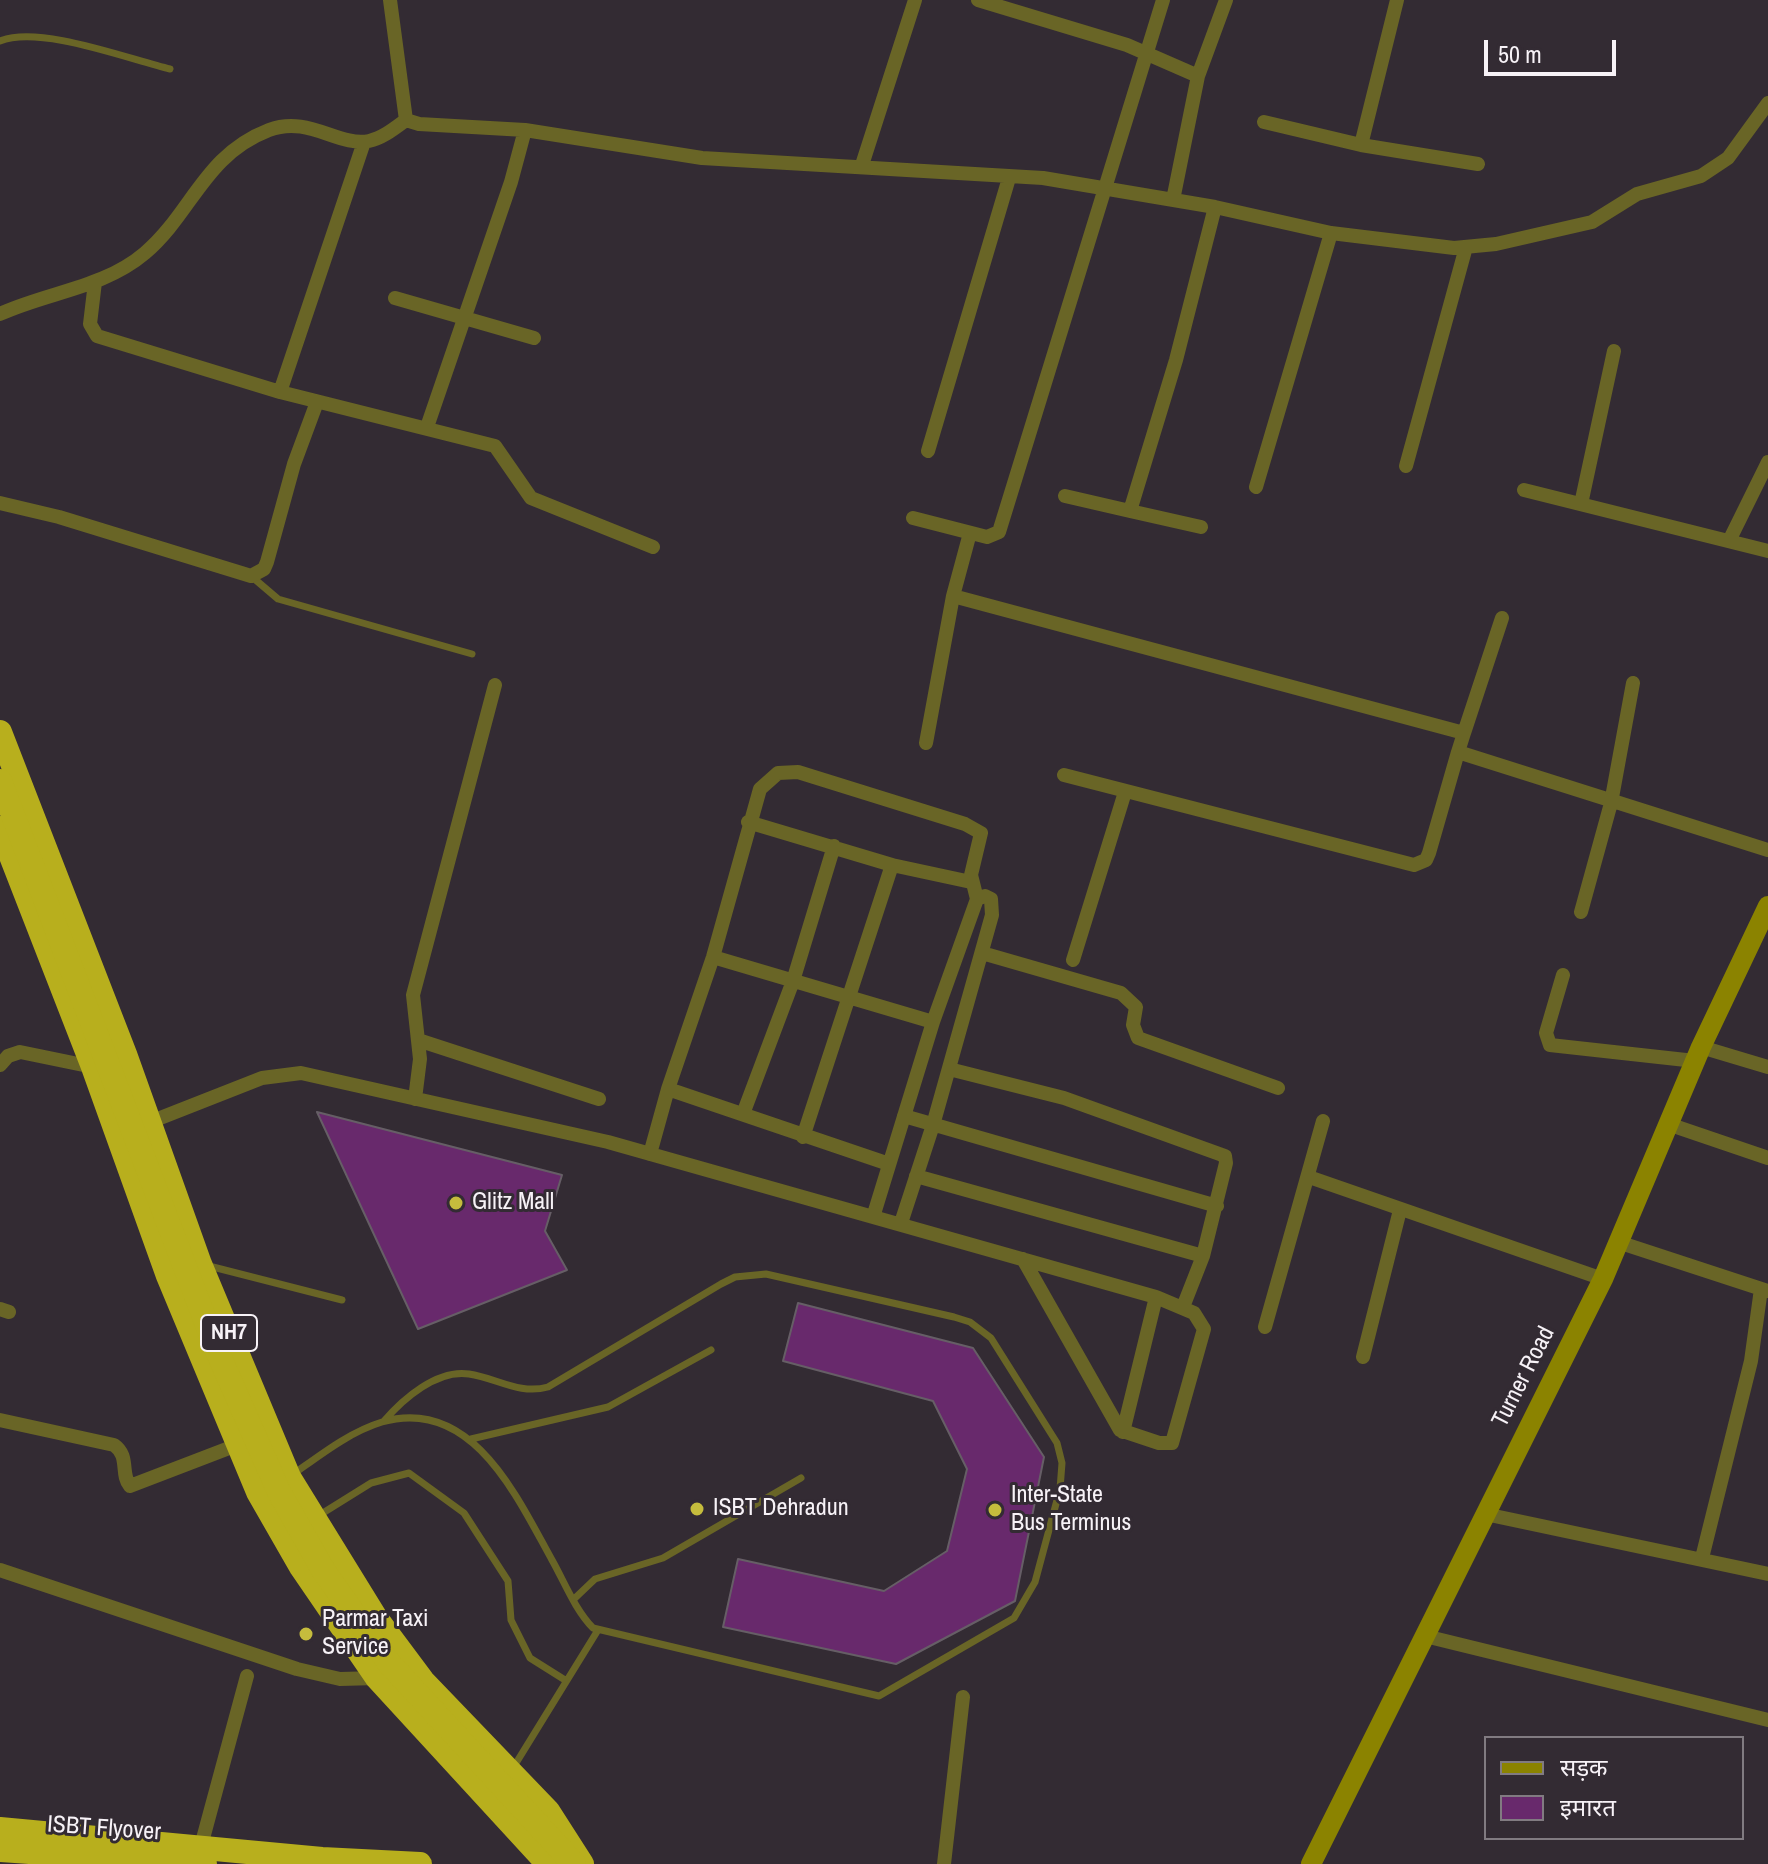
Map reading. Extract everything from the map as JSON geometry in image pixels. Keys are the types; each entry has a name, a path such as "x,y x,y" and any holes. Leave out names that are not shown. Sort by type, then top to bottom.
{"highway":[{"name":"NH7","path":"0,732 150,1122 200,1264 289,1477 376,1618 423,1681 548,1811 582,1864"},
{"path":"0,781 217,1351 280,1494 325,1573 389,1663 574,1864"},
{"name":"NH7","path":"0,828 93,1067 168,1276 258,1492 301,1567 377,1678 548,1864"},
{"path":"0,1829 203,1855 420,1864"},
{"name":"ISBT Flyover","path":"0,1850 203,1855"}],"main road":[{"name":"Turner Road","path":"1311,1864 1603,1279 1698,1054 1756,941 1768,906"}],"street":[{"path":"390,0 406,120"},
{"path":"862,165 915,0"},
{"path":"978,0 1145,53 1198,76"},
{"path":"913,518 987,537 999,532 1163,0"},
{"path":"1173,200 1198,76 1226,0"},
{"path":"1361,145 1397,0"},
{"path":"406,120 419,124 525,130 702,158 1043,178 1215,207 1331,233 1466,247 1592,222 1637,194 1701,176 1728,158 1768,103"},
{"path":"0,314 95,282 146,252 215,164 256,136 287,125 299,125 364,142 387,133 406,120"},
{"path":"1264,122 1361,145 1478,164"},
{"path":"427,427 511,182 525,130"},
{"path":"280,392 364,142"},
{"path":"928,451 1009,178"},
{"path":"1130,511 1176,360 1215,207"},
{"path":"1256,487 1331,233"},
{"path":"1406,466 1466,247"},
{"path":"95,282 90,324 97,336 280,392 495,446 531,498 653,547"},
{"path":"395,298 534,338"},
{"path":"1581,504 1614,351"},
{"path":"0,503 59,517 251,576 264,569 267,562 294,464 317,402"},
{"path":"1729,541 1768,462"},
{"path":"1524,490 1768,551"},
{"path":"1065,496 1201,527"},
{"path":"926,743 953,596 970,533"},
{"path":"953,596 1464,733"},
{"path":"1064,775 1414,865 1426,860 1429,853 1502,618"},
{"path":"1581,912 1611,803 1633,683"},
{"path":"415,1099 420,1069 413,995 495,685"},
{"path":"1458,752 1611,803 1768,850"},
{"path":"650,1154 668,1089 713,957 748,822 763,784 778,773 798,772 978,829 981,836 971,866 971,882 977,899 933,1022 874,1214"},
{"path":"1073,960 1125,792"},
{"path":"748,822 892,865 971,882"},
{"path":"743,1114 793,981 834,846"},
{"path":"803,1137 892,865"},
{"path":"901,1223 933,1125 982,953 993,902 985,896 977,899"},
{"path":"982,953 1121,993 1136,1007 1133,1025 1138,1038 1278,1088"},
{"path":"713,957 933,1022"},
{"path":"1563,975 1546,1033 1550,1045 1698,1054 1768,1067"},
{"path":"940,1006 966,1013"},
{"path":"418,1040 599,1099"},
{"path":"0,1065 8,1056 20,1052 93,1067"},
{"path":"949,1069 1064,1098 1218,1151 1226,1163 1217,1206 1203,1256 1183,1307"},
{"path":"150,1122 241,1086 288,1072 650,1154 874,1214 1156,1297 1183,1307 1202,1321 1204,1329 1174,1439 1165,1444 1123,1432 1023,1259"},
{"path":"668,1089 889,1164"},
{"path":"904,1116 1217,1206"},
{"path":"1265,1327 1323,1121"},
{"path":"1668,1124 1768,1158"},
{"path":"916,1176 1203,1256"},
{"path":"1309,1177 1603,1279"},
{"path":"1363,1357 1400,1210"},
{"path":"1618,1242 1764,1290 1751,1361 1702,1558"},
{"path":"1123,1432 1156,1297"},
{"path":"0,1420 114,1445 123,1455 126,1482 130,1486 237,1445"},
{"path":"1485,1514 1768,1574"},
{"path":"0,1570 297,1669 340,1679 377,1678"},
{"path":"1425,1636 1768,1720"},
{"path":"203,1855 247,1676"},
{"path":"944,1864 963,1697"}],"lane":[{"path":"0,41 20,36 43,38 170,69"},
{"path":"251,576 278,599 472,654"},
{"path":"200,1264 342,1300"},
{"path":"258,1492 289,1477 354,1435 384,1421 411,1396 452,1376 471,1374 519,1390 548,1387 721,1284 735,1277 766,1274 970,1322 991,1338 1057,1443 1062,1463 1060,1489 1035,1582 1024,1605 1002,1627 886,1694 871,1696 598,1630 589,1624 512,1489 471,1439 437,1424 407,1419 384,1421"},
{"path":"471,1439 608,1407 711,1350"},
{"path":"313,1519 371,1483 409,1473 464,1513 508,1581 511,1620 530,1658 565,1680"},
{"path":"574,1599 595,1579 663,1558 801,1478"},
{"path":"510,1773 598,1630"}],"building":[{"name":"Glitz Mall","path":"317,1112 562,1175 545,1231 567,1270 418,1329"},
{"name":"Inter-State Bus Terminus","path":"798,1303 973,1348 1044,1457 1015,1601 896,1664 723,1627 738,1559 884,1591 947,1551 967,1469 933,1401 783,1361"}],"place":[{"name":"Glitz Mall","path":"456,1203"},
{"name":"ISBT Dehradun","path":"697,1509"},
{"name":"Inter-State Bus Terminus","path":"995,1510"},
{"name":"Parmar Taxi Service","path":"306,1634"}]}
